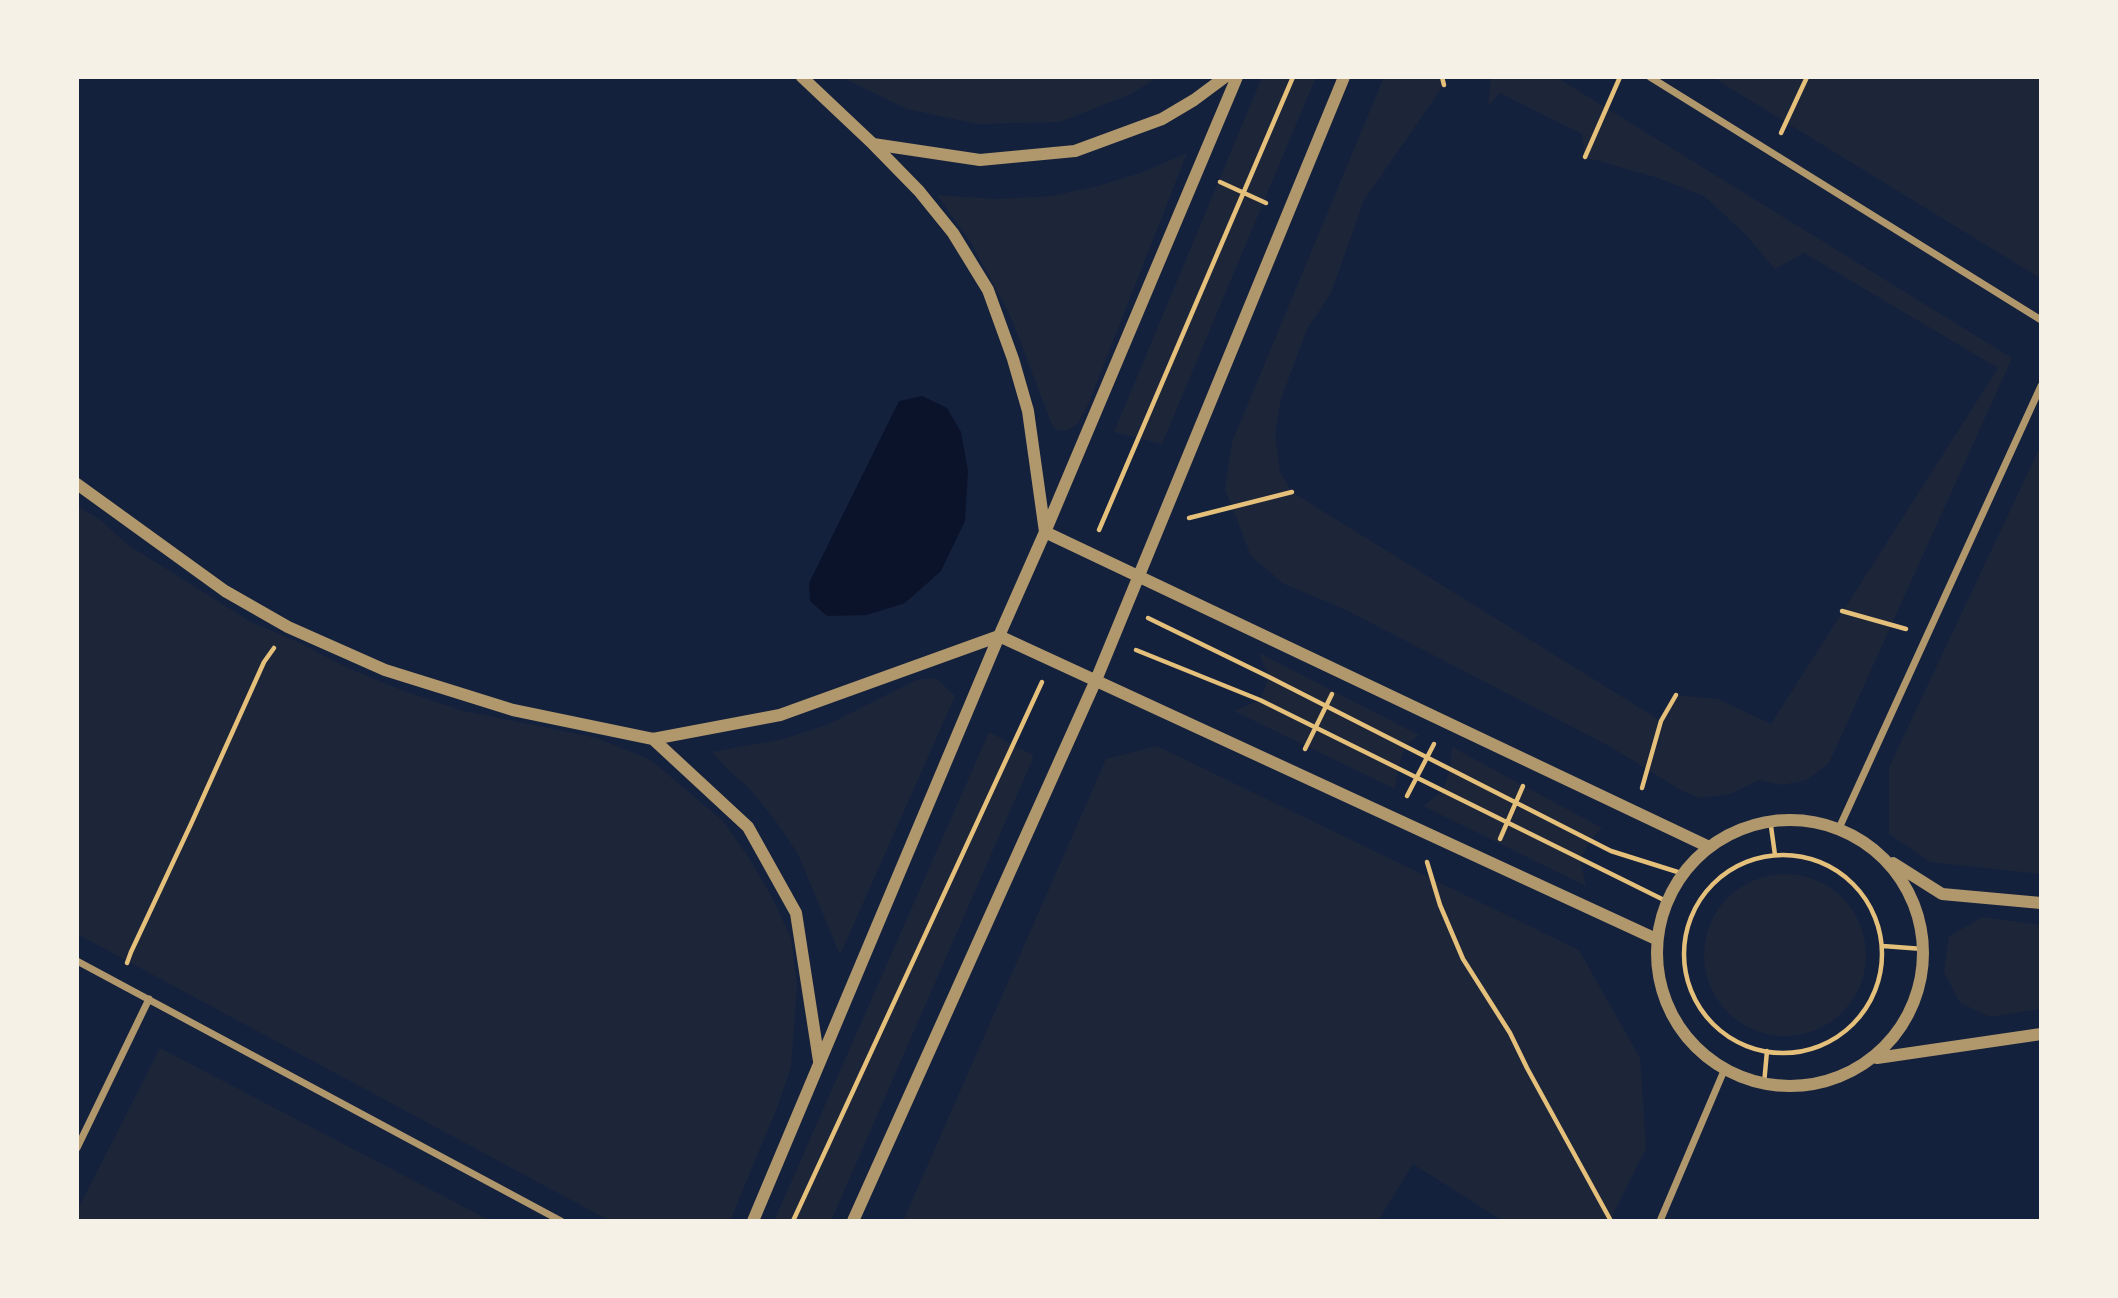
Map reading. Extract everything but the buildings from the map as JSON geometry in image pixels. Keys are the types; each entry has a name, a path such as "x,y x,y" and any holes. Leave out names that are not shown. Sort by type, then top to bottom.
{"street":[{"path":"802,77 919,191 953,233 988,290 1028,411 1045,532"},
{"path":"873,144 980,160 1075,151 1162,119 1194,100 1224,77"},
{"path":"753,1221 1237,77"},
{"path":"853,1221 1096,680 1344,77"},
{"path":"1650,77 2041,320"},
{"path":"1840,826 2041,386"},
{"path":"77,485 225,591 288,627 385,670 513,710 653,739 780,715 999,636 1656,939"},
{"path":"1045,532 1707,846"},
{"path":"653,739 748,827 796,913 820,1062"},
{"path":"2041,903 1942,894 1840,826 1770,818 1707,846 1672,888 1656,939 1659,985 1678,1027 1723,1073 1764,1084 1823,1083 1877,1058 2041,1034"},
{"path":"1877,1058 1919,999 1924,928 1893,863"},
{"path":"77,961 561,1221"},
{"path":"77,1147 149,999"},
{"path":"1660,1221 1723,1073"}],"path":[{"path":"1089,553 1293,77"},
{"path":"1442,77 1444,85"},
{"path":"1585,157 1620,77"},
{"path":"1772,153 1807,77"},
{"path":"1197,171 1287,213"},
{"path":"1158,527 1292,492"},
{"path":"1126,607 1611,851 1684,874"},
{"path":"1842,611 1927,634"},
{"path":"121,984 131,952 264,662 288,627"},
{"path":"1112,641 1260,700 1668,902"},
{"path":"793,1221 1052,660"},
{"path":"1294,772 1342,673"},
{"path":"1635,812 1661,721 1676,695"},
{"path":"1395,818 1445,722"},
{"path":"1491,863 1533,764"},
{"path":"1770,818 1775,855"},
{"path":"1417,829 1440,905 1463,958 1510,1032 1611,1221"},
{"path":"1775,855 1806,858 1835,870 1859,890 1875,916 1883,946 1880,978 1868,1006 1848,1030 1822,1046 1787,1053 1753,1049 1723,1033 1699,1007 1686,976 1684,941 1694,908 1715,881 1745,862 1775,855"},
{"path":"1883,946 1923,949"},
{"path":"1764,1084 1767,1051"}],"shaded area":[{"path":"841,77 1158,77 1131,94 1060,122 977,124 907,109"},
{"path":"1262,77 1316,77 1162,444 1114,432"},
{"path":"1384,77 1442,77 1444,85 1364,200 1331,293 1307,329 1281,399 1275,433 1280,472 1292,492 1661,721 1676,695 1718,699 1771,724 1998,368 1804,253 1775,269 1744,233 1704,196 1658,178 1585,157 1582,134 1500,93 1488,106 1491,77 1556,77 2012,358 1829,763 1807,780 1782,785 1759,780 1730,794 1699,798 1677,788 1611,747 1342,608 1284,584 1251,556 1225,489 1232,442"},
{"path":"1712,77 2041,77 2041,270 2038,277"},
{"path":"1187,153 1088,405 1072,428 1065,431 1056,430 1010,315 970,241 937,195 996,199 1051,196 1098,186 1143,172"},
{"path":"922,396 947,408 961,432 968,471 965,521 941,571 905,603 867,615 827,616 810,601 809,583 899,401"},
{"path":"2041,445 2041,874 1930,862 1889,834 1889,767"},
{"path":"77,506 99,519 128,545 251,622 401,690 460,710 597,738 651,760 723,821 772,897 791,938 797,985 791,1067 730,1221 610,1221 77,934"},
{"path":"1259,653 1419,735 1405,746 1395,789 1234,711 1260,700 1269,677"},
{"path":"936,678 955,696 840,955 798,854 749,788 712,752 783,739 827,725 916,680"},
{"path":"989,732 1034,756 831,1221 774,1221"},
{"path":"1157,746 1579,950 1640,1058 1646,1148 1610,1221 1503,1221 1413,1164 1378,1221 903,1221 1106,759"},
{"path":"1452,747 1602,828 1580,859 1586,886 1423,806 1443,791 1450,769"},
{"path":"1785,874 1816,880 1842,898 1860,924 1866,955 1860,986 1842,1012 1816,1030 1785,1036 1754,1030 1728,1012 1710,986 1704,955 1710,924 1728,898 1754,880"},
{"path":"1983,917 2041,925 2041,1009 1990,1017 1960,1003 1944,972 1949,936"},
{"path":"160,1048 491,1221 77,1221 77,1211"}]}
